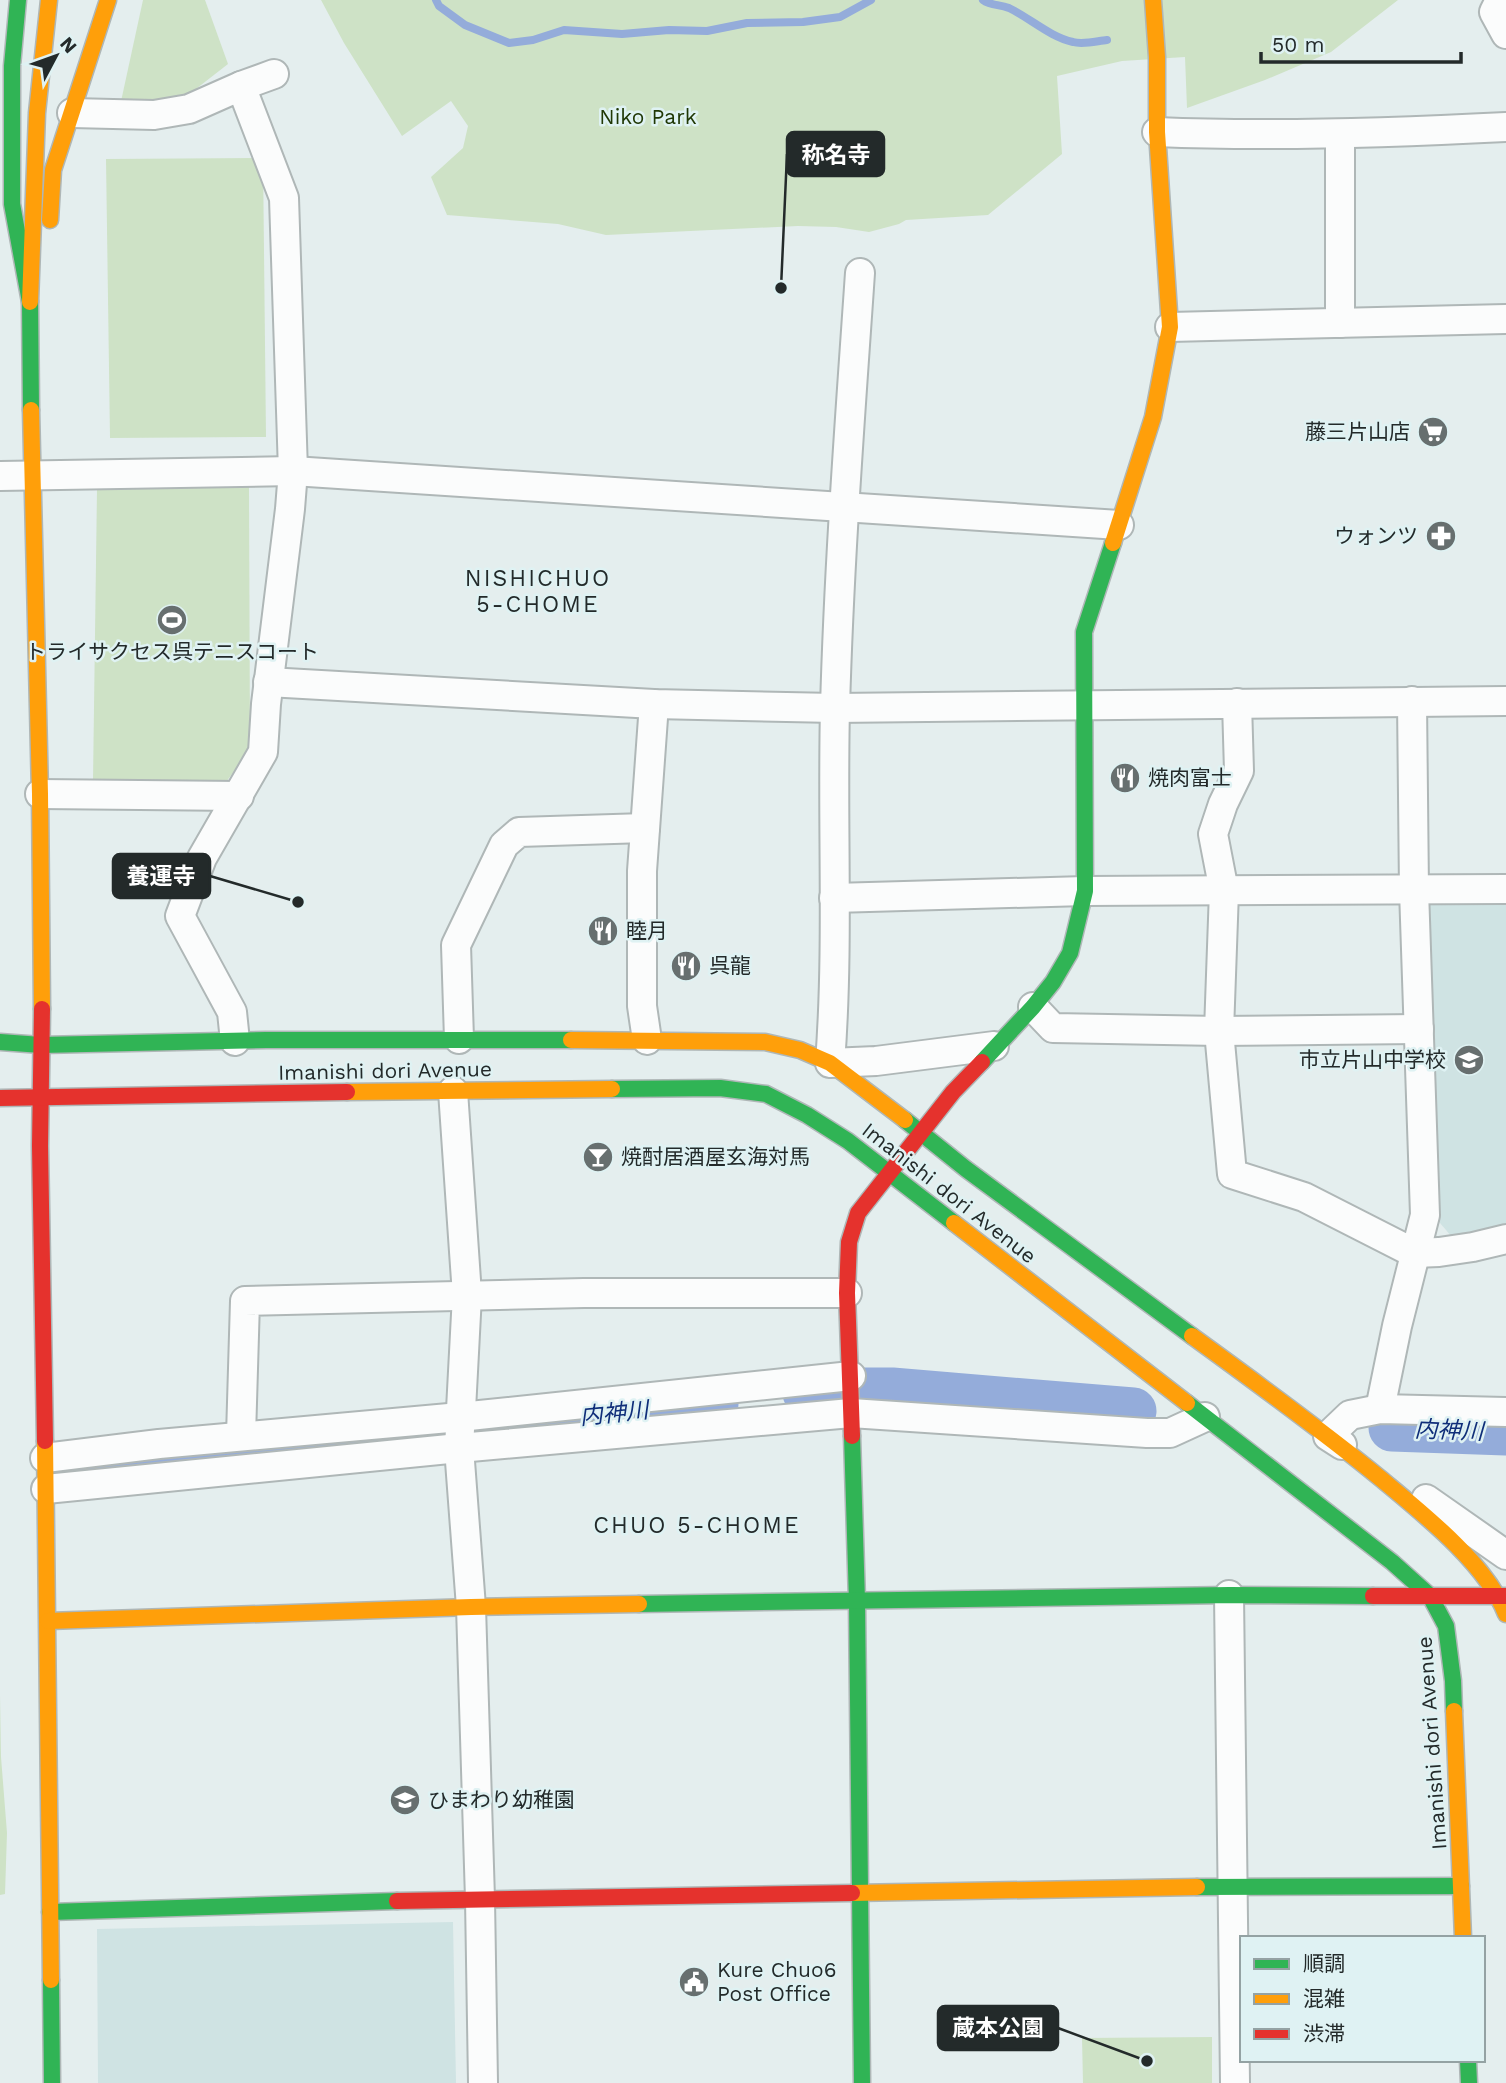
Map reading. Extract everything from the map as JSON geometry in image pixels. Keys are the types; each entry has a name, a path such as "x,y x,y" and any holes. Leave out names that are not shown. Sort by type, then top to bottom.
{"main road":[{"path":"18,0 6,67 6,205 30,302"},
{"path":"49,0 35,141 30,302 40,794 40,1146 52,2083"},
{"path":"32,477 53,170 108,0"},
{"path":"862,2083 857,1601 847,1293 849,1242 858,1213 953,1091 1054,982 1070,953 1085,891 1084,632 1153,417 1170,327 1157,132 1157,57 1153,0"},
{"name":"Imanishi dori Avenue","path":"0,1042 41,1045 459,1039 647,1040 765,1042 800,1050 830,1063 965,1169 1328,1436 1425,1515 1502,1596 1506,1614"},
{"name":"Imanishi dori Avenue","path":"0,1098 720,1088 766,1094 807,1115 889,1173 1392,1562 1430,1596 1446,1626 1453,1681 1463,1936"},
{"path":"48,1621 471,1607 1229,1595 1502,1596"},
{"path":"50,1912 480,1899 1231,1886 1461,1886"},
{"path":"1468,2062 1469,2083"}],"street":[{"path":"1500,0 1494,12 1506,34"},
{"path":"72,113 154,114 189,109 274,74"},
{"path":"235,1041 232,1012 180,916 202,858 263,752 268,682 293,471 285,198 241,86"},
{"path":"1157,132 1340,134 1506,128"},
{"path":"1340,134 1340,323"},
{"path":"860,273 844,507 835,708 834,1012 830,1063 876,1061 994,1046"},
{"path":"1170,327 1506,319"},
{"path":"0,476 293,471 1119,525"},
{"path":"268,682 654,704 835,708 1506,701"},
{"path":"1380,1409 1414,1253 1425,1215 1414,890 1412,701"},
{"path":"1237,703 1239,771 1223,804 1213,834 1224,891 1219,1031 1232,1174 1304,1197 1414,1253 1439,1252 1506,1239"},
{"path":"647,1040 642,1006 642,871 654,704"},
{"path":"40,794 239,796"},
{"path":"459,1039 456,945 504,845 519,832 645,828"},
{"path":"834,898 1085,891 1506,889"},
{"path":"1033,1007 1053,1028 1219,1031 1419,1029"},
{"path":"453,1091 467,1295 460,1431 471,1607 483,2083"},
{"path":"241,1436 245,1301 467,1295 847,1293"},
{"path":"46,1489 851,1378"},
{"path":"1506,1412 1380,1409 1350,1415 1328,1436 1455,1518 1506,1555"},
{"path":"45,1458 241,1436 460,1431 851,1412 1147,1433 1170,1433 1205,1418"},
{"path":"1229,1595 1235,2083"}],"shaded area":[{"name":"市立片山中学校","path":"1435,898 1506,899 1506,1224 1452,1237 1434,1216 1428,904"},
{"path":"453,1922 456,2083 98,2083 97,1929"}],"green space":[{"path":"143,0 205,0 228,64 192,92 159,104 120,106"},
{"name":"Niko Park","path":"321,0 1398,0 1331,52 1265,80 1187,108 1185,57 1122,61 1057,76 1062,154 988,215 906,220 869,232 836,227 798,226 606,235 558,224 447,215 431,177 463,148 468,126 451,101 402,136 344,43"},
{"path":"263,158 266,437 110,438 106,159"},
{"name":"トライサクセス呉テニスコート","path":"249,487 250,750 226,782 93,781 97,489"},
{"path":"0,1695 1,1757 7,1833 5,1894 0,1895"},
{"path":"1212,2037 1212,2083 1083,2083 1082,2038"}],"waterway":[{"path":"436,0 439,6 465,25 509,43 533,40 564,30 622,34 669,30 707,31 747,23 803,22 840,17 871,0"},
{"path":"983,0 1009,8 1065,40 1081,43 1107,40"},
{"name":"内神川","path":"806,1393 892,1391 1133,1411"},
{"name":"内神川","path":"96,1469 715,1404"},
{"name":"内神川","path":"1392,1428 1506,1432"}],"traffic: fast":[{"path":"18,0 12,66 12,204 30,302 31,410"},
{"path":"982,1062 1033,1007 1053,982 1070,953 1085,891 1084,632 1113,543"},
{"path":"0,1042 41,1045 266,1040 571,1040"},
{"path":"612,1089 720,1088 766,1094 807,1115 848,1141 954,1223"},
{"path":"905,1120 966,1169 1192,1336"},
{"path":"1187,1403 1392,1562 1430,1596 1446,1626 1454,1711"},
{"path":"852,1436 857,1601 862,2083"},
{"path":"639,1604 1229,1595 1373,1596"},
{"path":"1197,1887 1461,1886"},
{"path":"50,1912 397,1901"},
{"path":"51,1980 52,2083"},
{"path":"1468,2062 1469,2083"}],"traffic: slow":[{"path":"30,302 37,113 49,0"},
{"path":"50,220 53,170 108,0"},
{"path":"1113,543 1153,417 1170,327 1157,132 1157,57 1153,0"},
{"path":"31,410 42,1009"},
{"path":"571,1040 765,1042 800,1050 830,1063 905,1120"},
{"path":"347,1092 612,1089"},
{"path":"954,1223 1187,1403"},
{"path":"1192,1336 1334,1441 1433,1523 1484,1576 1506,1614"},
{"path":"45,1441 51,1980"},
{"path":"48,1621 639,1604"},
{"path":"1454,1711 1463,1936"},
{"path":"852,1893 1197,1887"}],"traffic: jam":[{"path":"42,1009 40,1146 45,1441"},
{"path":"852,1436 847,1293 849,1242 858,1213 953,1092 982,1062"},
{"path":"0,1098 347,1092"},
{"path":"1373,1596 1506,1596"},
{"path":"397,1901 852,1893"}],"place":[{"name":"称名寺","path":"781,288"},
{"name":"藤三片山店","path":"1433,432"},
{"name":"ウォンツ","path":"1441,536"},
{"name":"トライサクセス呉テニスコート","path":"172,620"},
{"name":"焼肉富士","path":"1125,778"},
{"name":"養運寺","path":"298,902"},
{"name":"睦月","path":"603,931"},
{"name":"呉龍","path":"686,966"},
{"name":"市立片山中学校","path":"1469,1060"},
{"name":"焼酎居酒屋玄海対馬","path":"598,1157"},
{"name":"ひまわり幼稚園","path":"405,1800"},
{"name":"Kure Chuo6 Post Office","path":"694,1982"},
{"name":"蔵本公園","path":"1147,2061"}],"district":[{"name":"NISHICHUO 5-CHOME","path":"538,591"},
{"name":"CHUO 5-CHOME","path":"697,1525"}]}
